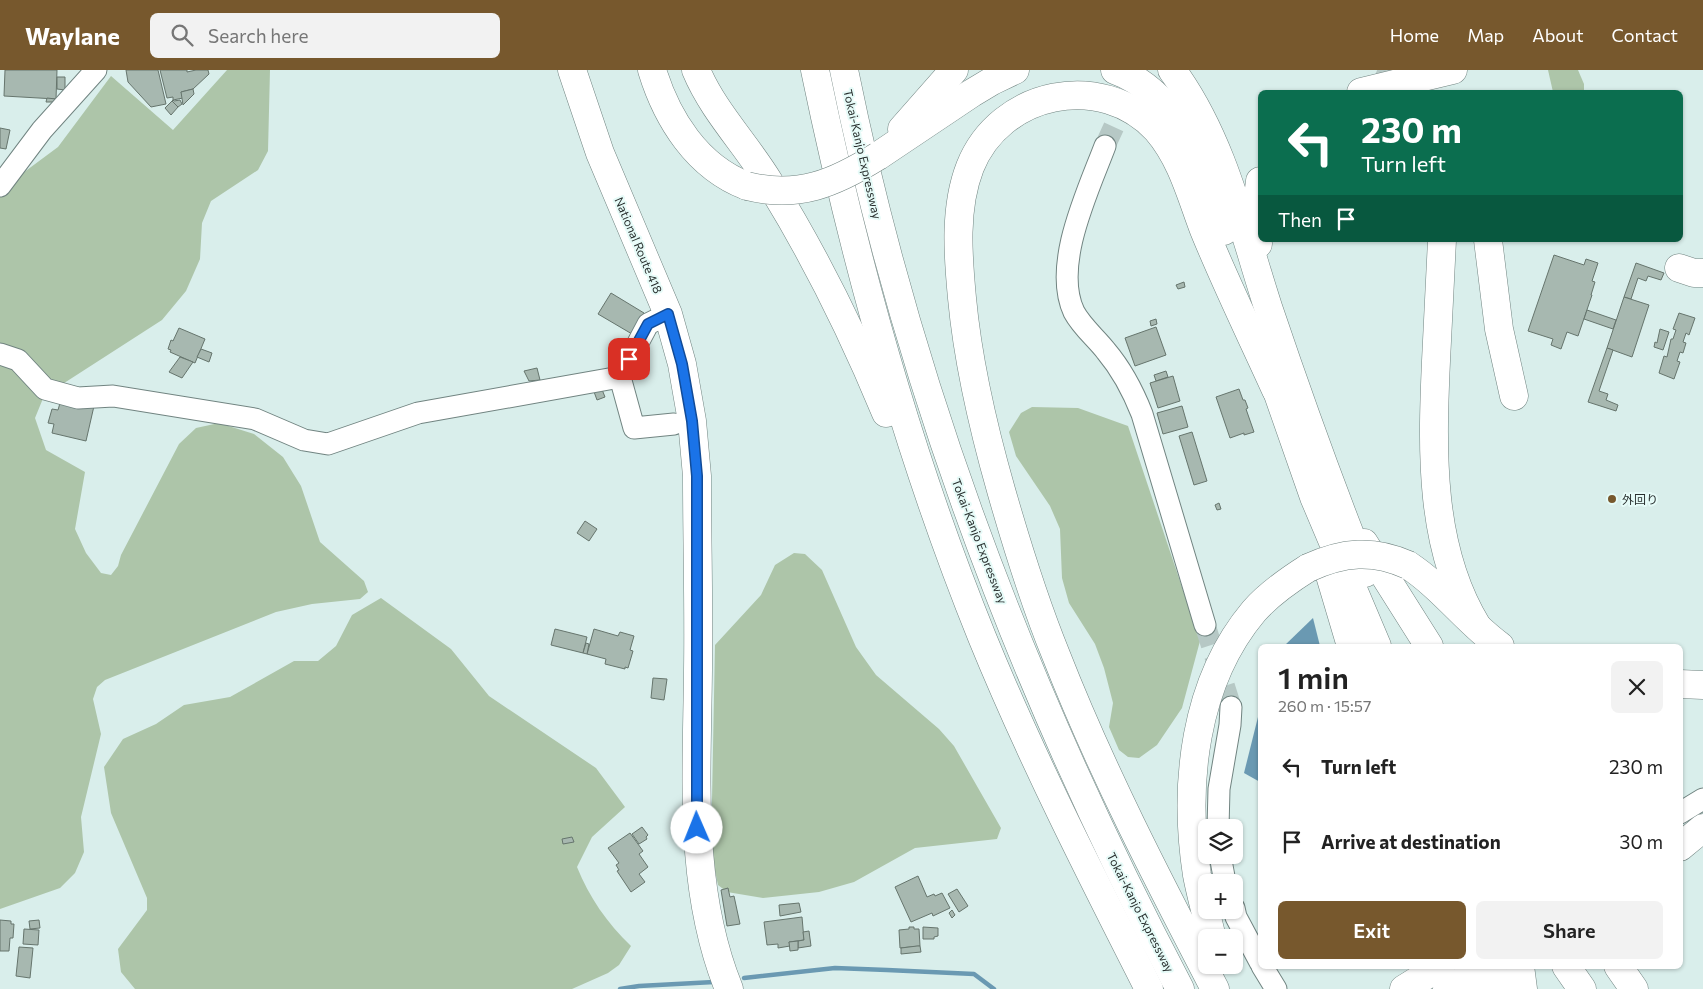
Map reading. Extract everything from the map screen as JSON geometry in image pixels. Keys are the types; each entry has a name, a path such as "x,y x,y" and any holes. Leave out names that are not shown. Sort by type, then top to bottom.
{"highway":[{"name":"National Route 418","path":"572,70 600,153 668,314 682,364 692,421 697,476 697,846 707,916 718,963 729,989"},
{"path":"652,70 666,107 678,128 693,148 726,176 747,186 770,190 806,189 830,182 860,167 979,89 1015,70"},
{"path":"696,70 712,100 777,195 806,243 839,306 868,369 1029,746 1149,989"},
{"path":"815,70 861,271 901,412 944,538 982,638"},
{"name":"Tokai-Kanjo Expressway","path":"844,70 886,254 924,380 960,488 996,585 1042,699 1088,805 1180,989"},
{"path":"878,156 954,70"},
{"path":"1115,70 1143,86 1160,100 1190,142 1211,192 1276,390"},
{"path":"1172,70 1209,131"},
{"path":"1186,70 1244,228 1323,494 1376,644"},
{"path":"1367,79 1453,70"},
{"path":"1215,989 1148,860 1083,721 1055,654 1029,583 994,468 965,332 959,258 959,231 962,193 970,168 980,147 993,129 1011,114 1031,102 1050,95 1071,92 1093,94 1113,99 1141,114 1163,137 1178,161 1205,232 1323,494 1394,644"},
{"path":"1258,196 1256,212 1257,239 1268,307"},
{"path":"1442,242 1434,409 1433,454 1435,483 1438,509 1452,571 1467,610 1477,626"},
{"path":"1488,242 1498,329 1514,396"},
{"path":"1323,494 1331,581 1350,644"},
{"path":"1323,494 1382,573 1428,644"},
{"path":"1210,929 1197,874 1192,814 1192,781 1200,726 1222,660 1244,625 1267,598 1308,568 1334,558 1365,554 1381,555 1408,565 1436,586 1498,644"},
{"path":"1683,844 1703,827"},
{"path":"1404,989 1436,969"},
{"path":"1520,969 1523,989"},
{"path":"1552,969 1566,989"},
{"path":"1568,969 1582,989"},
{"path":"1223,974 1227,989"},
{"path":"1465,978 1478,976 1495,978 1510,989"}],"street":[{"path":"0,186 42,130 96,70"},
{"path":"1105,146 1075,228 1067,264 1069,295 1074,312 1120,370 1133,392 1206,625"},
{"path":"668,314 648,324 620,376 634,428 674,424"},
{"path":"0,354 18,360 44,389 78,398 114,396 255,418 304,440 328,444 418,413 620,376"},
{"path":"1218,819 1219,789 1230,725 1231,707"},
{"path":"1683,811 1703,799"},
{"path":"1683,838 1703,827"},
{"path":"1239,919 1258,958"},
{"path":"1264,969 1276,989"}],"green space":[{"path":"227,70 270,70 268,151 258,170 211,201 202,223 200,259 186,291 162,320 44,396 35,418 46,450 85,472 75,529 86,553 101,573 111,575 118,566 121,555 179,444 196,428 219,423 254,434 283,457 301,486 320,542 364,581 368,592 360,599 312,604 276,612 105,680 97,687 93,699 101,734 81,817 84,852 75,873 60,888 0,909 0,190 58,147 111,76 173,130"},
{"path":"1548,70 1578,70 1584,84 1584,90 1553,90"},
{"path":"1032,407 1078,408 1128,426 1200,641 1182,708 1157,745 1139,758 1128,757 1119,750 1109,727 1113,703 1104,668 1095,644 1069,603 1062,578 1060,529 1050,506 1016,456 1009,432 1021,413"},
{"path":"794,553 805,554 822,570 856,647 876,675 939,729 954,746 1001,828 997,839 915,848 854,882 819,892 763,898 727,892 718,885 711,852 715,645 761,595 775,565"},
{"path":"381,598 451,649 489,696 596,768 625,807 592,837 577,867 587,889 600,909 631,946 619,965 608,973 572,989 135,989 121,972 118,949 147,910 147,898 111,813 104,767 123,739 156,724 184,705 230,697 294,661 318,661 336,646 352,615"}],"water":[{"path":"1313,618 1320,644 1286,644"},
{"path":"1258,717 1258,781 1244,773"}],"building":[{"path":"5,70 57,70 56,99 4,96"},
{"path":"126,70 158,70 166,104 151,107 128,82"},
{"path":"160,70 187,70 187,72 208,70 209,74 193,89 181,92 183,98 173,100 173,97 167,98"},
{"path":"57,77 65,77 65,90 57,89"},
{"path":"193,89 194,94 183,105 181,92"},
{"path":"47,98 56,99 55,102 46,102"},
{"path":"173,100 180,100 182,104 178,107"},
{"path":"172,101 178,107 171,115 165,108"},
{"path":"0,128 10,130 6,149 0,148"},
{"path":"1554,255 1584,265 1586,259 1598,263 1592,281 1595,282 1592,295 1578,336 1567,332 1561,349 1551,345 1553,339 1528,331"},
{"path":"1636,263 1664,273 1661,280 1648,276 1646,281 1638,278 1631,299 1624,297"},
{"path":"1184,282 1185,287 1178,289 1176,285"},
{"path":"611,293 644,313 632,334 598,314"},
{"path":"1624,297 1649,305 1632,357 1607,348"},
{"path":"1587,310 1616,320 1613,329 1584,319"},
{"path":"1679,313 1695,318 1689,335 1686,333 1683,342 1686,343 1683,353 1680,352 1677,361 1680,362 1674,379 1659,373 1664,356 1667,357 1671,339 1673,339 1676,330 1673,329"},
{"path":"1156,319 1157,324 1151,326 1150,321"},
{"path":"1156,327 1166,355 1135,366 1125,338"},
{"path":"179,328 205,339 195,363 170,352 171,350 168,349 171,340 173,341"},
{"path":"1660,329 1669,332 1663,350 1654,347 1655,342 1657,343"},
{"path":"1607,348 1613,350 1599,391 1608,394 1606,400 1618,405 1616,411 1588,402"},
{"path":"201,349 212,353 209,362 197,357"},
{"path":"180,357 193,362 182,378 169,372"},
{"path":"537,368 540,380 529,381 524,371"},
{"path":"1166,371 1168,377 1156,381 1154,375"},
{"path":"1173,376 1180,401 1158,408 1150,383"},
{"path":"601,387 605,397 597,400 593,389"},
{"path":"1239,389 1248,408 1246,409 1254,432 1230,438 1216,397"},
{"path":"60,403 94,406 86,441 52,433 54,424 48,423 52,409 58,410"},
{"path":"1182,406 1188,427 1163,434 1157,413"},
{"path":"1192,432 1207,481 1194,485 1179,436"},
{"path":"1219,503 1221,509 1217,510 1215,505"},
{"path":"585,521 597,529 589,541 577,533"},
{"path":"555,629 587,637 583,653 551,645"},
{"path":"594,629 618,636 620,632 634,636 630,650 633,651 628,668 605,664 606,659 587,654"},
{"path":"586,643 589,644 587,654 583,653"},
{"path":"653,678 667,679 664,700 651,698"},
{"path":"642,827 648,835 647,839 639,844 632,834"},
{"path":"630,833 643,851 639,854 648,867 639,874 645,882 631,892 617,871 619,870 616,865 619,863 608,848"},
{"path":"572,837 574,842 563,844 562,839"},
{"path":"918,876 927,897 942,893 950,908 933,916 932,913 911,922 895,887"},
{"path":"728,888 730,897 734,896 740,924 727,926 721,890"},
{"path":"957,889 968,906 959,912 948,894"},
{"path":"799,903 801,912 780,916 779,905"},
{"path":"952,910 955,915 952,918 949,913"},
{"path":"802,917 804,940 789,942 790,946 778,948 778,944 767,945 764,922"},
{"path":"0,920 11,921 11,924 14,924 13,938 10,938 9,951 0,951"},
{"path":"39,920 40,928 30,929 29,921"},
{"path":"909,927 919,929 920,946 900,948 899,930 909,929"},
{"path":"923,927 938,928 938,936 934,937 934,939 923,939"},
{"path":"24,929 39,930 38,945 23,944"},
{"path":"809,931 811,946 798,948 798,941 804,940 803,932"},
{"path":"798,941 798,950 790,951 789,942"},
{"path":"920,946 921,952 901,954 901,948"},
{"path":"19,947 33,948 30,978 16,976"}],"waterway":[{"path":"744,978 835,968 887,970 974,974 994,989"},
{"path":"620,989 639,986 714,982"}],"tunnel":[{"path":"1105,146 1116,122 1162,70"},
{"path":"1376,73 1420,90"},
{"path":"1205,625 1231,707"}],"place":[{"name":"外回り","path":"1612,499"}],"route":[{"path":"629,359 648,324 668,314 682,364 692,421 697,476 697,828"}]}
